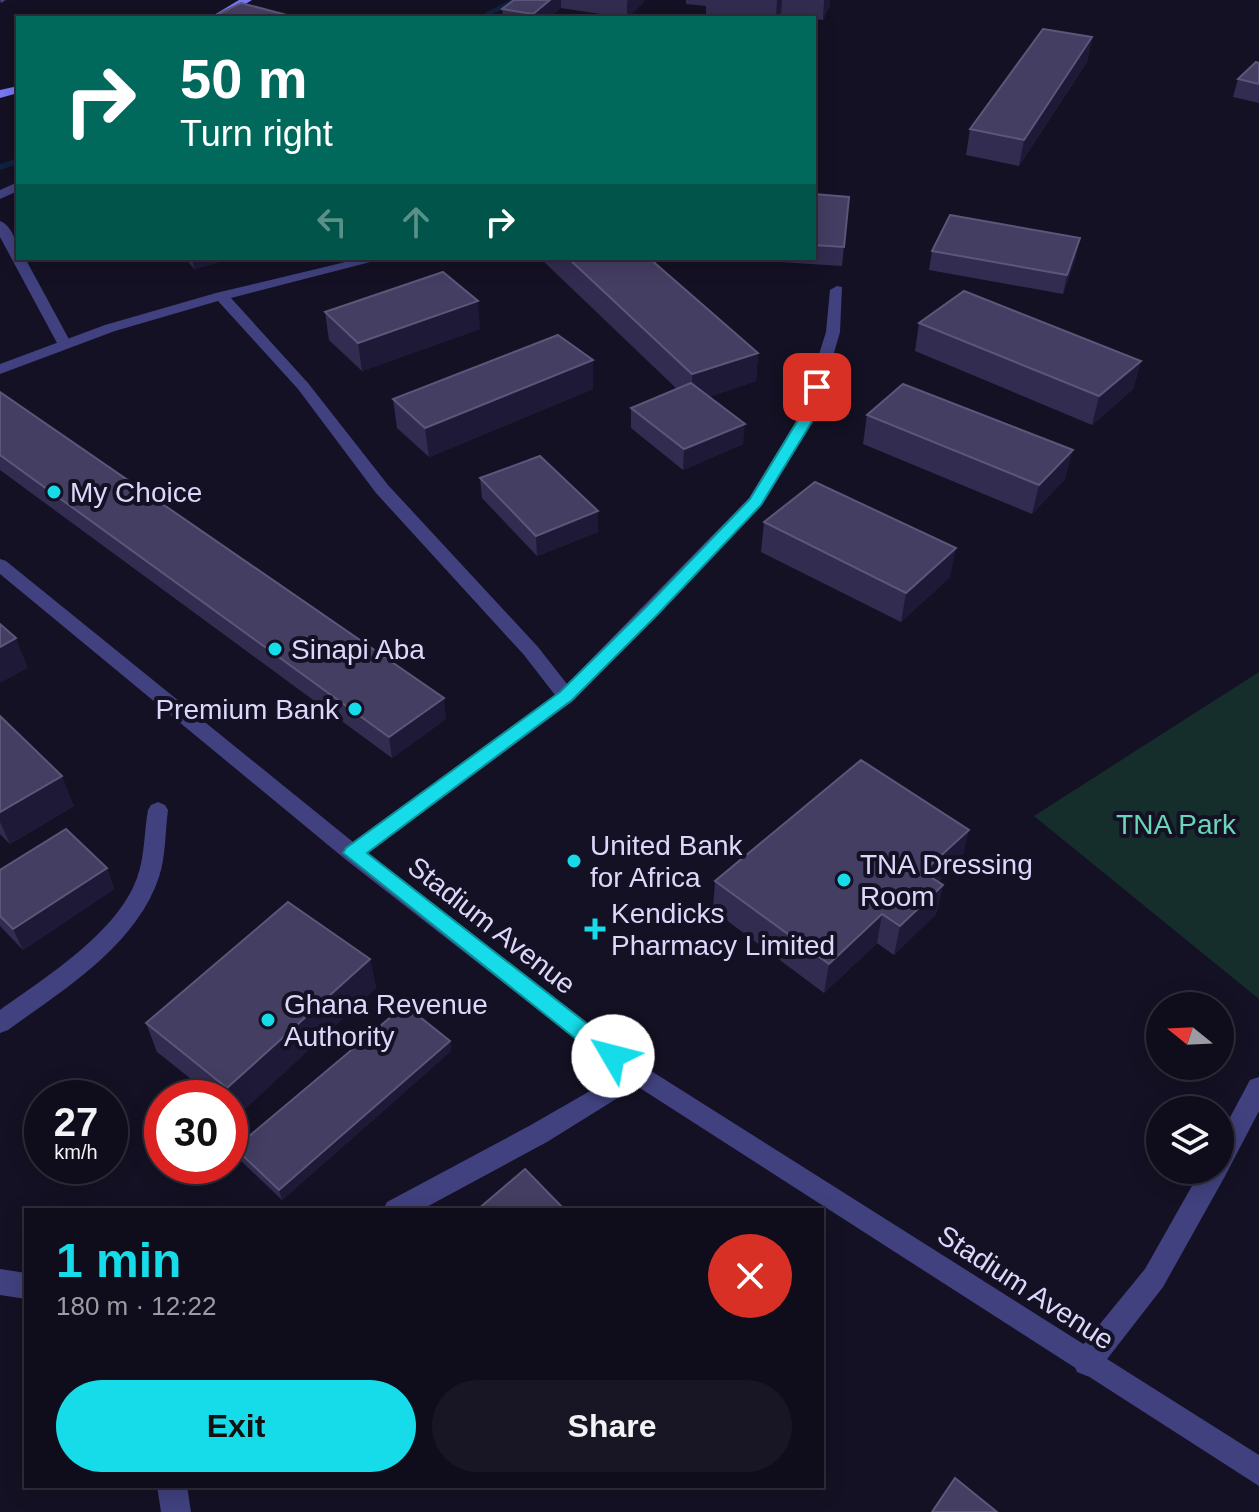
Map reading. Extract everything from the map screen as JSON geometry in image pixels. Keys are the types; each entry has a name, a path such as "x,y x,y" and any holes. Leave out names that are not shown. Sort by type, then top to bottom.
{"street":[{"path":"218,16 247,0"},
{"path":"0,225 16,254"},
{"path":"19,260 64,343"},
{"path":"0,369 64,343 221,296 371,260"},
{"path":"353,853 566,696 756,501 808,415 833,332 837,290"},
{"path":"221,296 303,386 382,489 531,651 566,696"},
{"name":"Stadium Avenue","path":"0,565 353,853 637,1074 1259,1472"},
{"path":"0,1023 77,966 116,930 147,880 158,810"},
{"path":"400,1208 538,1134 637,1074"},
{"path":"1234,1134 1259,1087"},
{"path":"1087,1362 1154,1278 1207,1184"},
{"path":"0,1282 24,1286"},
{"path":"172,1488 176,1512"}],"green space":[{"name":"TNA Park","path":"1259,672 1259,999 1034,816"}],"building":[{"path":"514,0 550,0 533,14 502,9"},
{"path":"241,3 283,14 278,16 214,16"},
{"path":"1043,29 1092,37 1024,140 970,129"},
{"path":"1256,62 1259,63 1259,84 1238,79"},
{"path":"816,194 849,197 844,247 816,245"},
{"path":"950,215 1080,238 1067,275 932,251"},
{"path":"570,260 651,260 758,353 692,374"},
{"path":"443,272 478,301 358,343 325,312"},
{"path":"964,291 1141,361 1099,396 919,323"},
{"path":"558,335 593,360 425,428 393,399"},
{"path":"691,383 745,424 684,449 631,408"},
{"path":"903,384 1073,450 1039,485 867,415"},
{"path":"0,392 444,698 389,737 0,455"},
{"path":"540,456 598,511 536,536 480,478"},
{"path":"815,482 956,548 906,593 764,522"},
{"path":"0,624 16,638 0,647"},
{"path":"0,716 62,776 0,812"},
{"name":"TNA Dressing Room","path":"861,760 969,830 923,872 943,885 900,926 882,914 829,964 715,881"},
{"path":"66,829 107,868 13,929 0,916 0,870"},
{"name":"Ghana Revenue Authority","path":"288,902 370,959 236,1080 217,1080 146,1023"},
{"path":"405,1005 450,1041 279,1190 248,1160 248,1137"},
{"path":"525,1169 563,1208 479,1208"},
{"path":"955,1478 997,1512 932,1512"}],"waterway":[{"path":"483,16 516,0"},
{"path":"0,167 16,162"}],"place":[{"name":"My Choice","path":"54,492"},
{"name":"Sinapi Aba","path":"275,649"},
{"name":"Premium Bank","path":"355,709"},
{"name":"United Bank for Africa","path":"574,861"},
{"name":"TNA Dressing Room","path":"844,880"},
{"name":"Kendicks Pharmacy Limited","path":"595,929"},
{"name":"Ghana Revenue Authority","path":"268,1020"}],"route":[{"path":"613,1056 353,853 566,696 652,611 756,501 808,415 817,387"}]}
